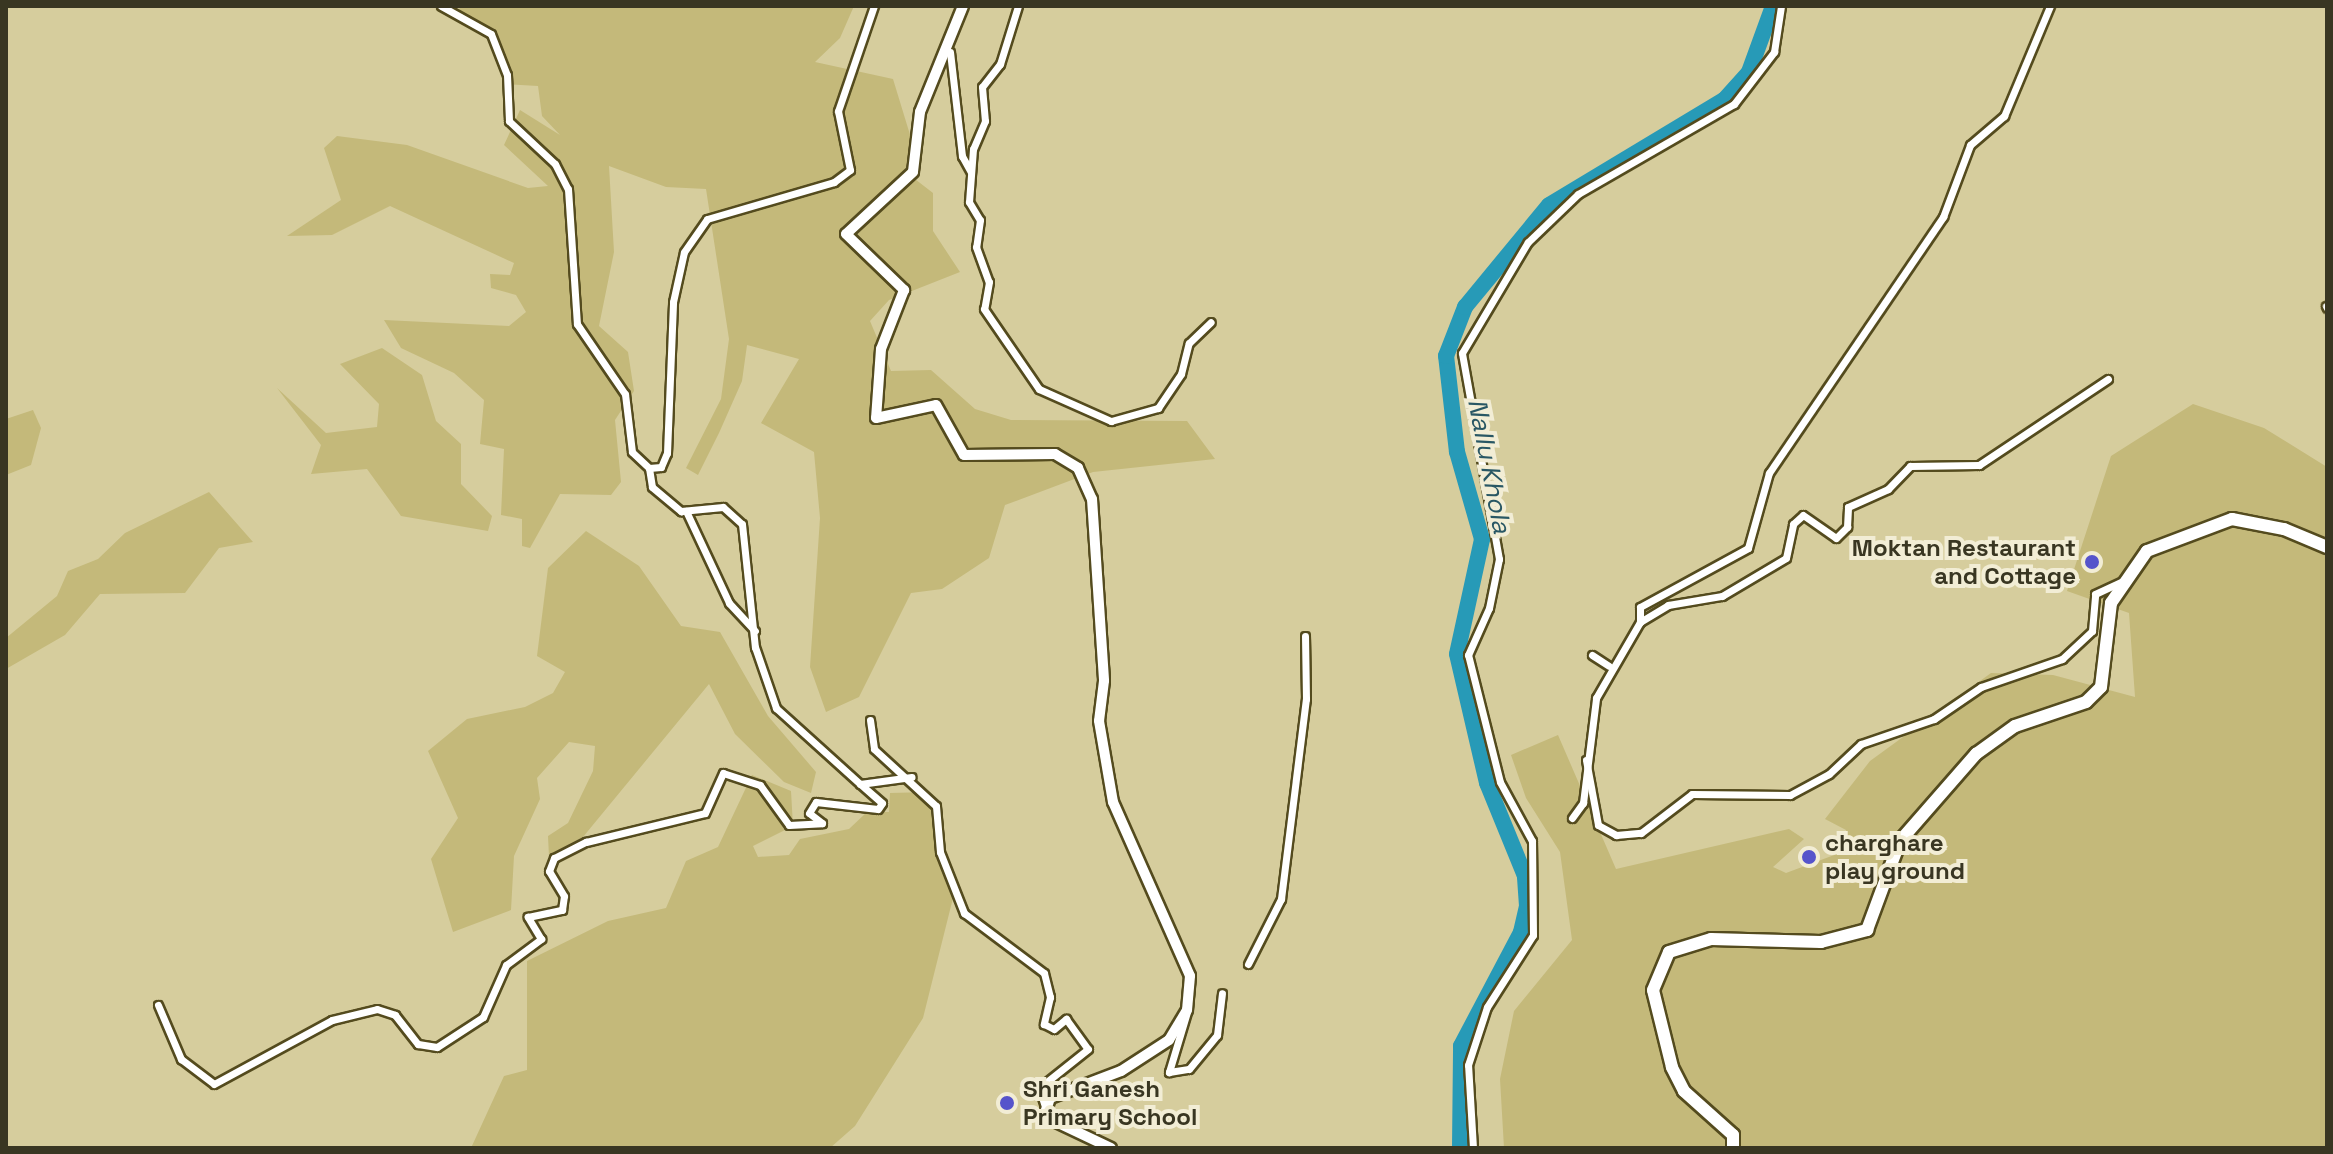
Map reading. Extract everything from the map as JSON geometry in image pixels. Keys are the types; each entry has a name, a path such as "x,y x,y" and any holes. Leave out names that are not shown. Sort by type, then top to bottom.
{"main road":[{"path":"963,6 950,52 920,112 913,172 846,234 896,274 904,290 881,349 875,414 886,421 918,405 936,405 964,455 1040,450 1070,460 1086,480 1100,556 1104,758 1138,867 1189,966 1187,1010 1159,1048 1121,1071 1057,1090 1046,1110 1111,1148"},
{"path":"1733,1148 1733,1135 1684,1091 1672,1067 1653,990 1669,952 1711,939 1821,942 1867,930 1900,841 1976,754 2015,726 2086,702 2101,687 2106,622 2123,581 2147,551 2232,519 2284,529 2327,547"}],"street":[{"path":"441,6 491,34 507,75 509,121 555,164 568,189 577,324 625,394 632,452 649,468 652,487 686,511 729,603 755,631"},
{"path":"649,468 661,467 667,453 673,302 684,252 707,219 834,182 850,170 838,111 874,6"},
{"path":"1018,6 1000,64 982,87 985,121 971,172 969,202 981,230 976,247 989,282 984,309 1024,372 1050,396 1111,421 1158,408 1181,374 1189,343 1211,322"},
{"path":"1473,1148 1468,1065 1487,1007 1533,935 1532,841 1500,782 1468,655 1489,608 1499,559 1462,353 1528,242 1578,194 1734,104 1774,52 1781,6"},
{"path":"1640,622 1640,607 1650,596 1748,548 1769,473 1943,217 1970,145 2004,116 2050,6"},
{"path":"950,52 962,156 971,172"},
{"path":"1572,818 1583,803 1596,698 1609,666 1640,622 1668,605 1722,596 1786,558 1793,524 1803,515 1836,538 1847,527 1848,507 1888,489 1910,466 1979,465 2108,379"},
{"path":"158,1005 181,1059 214,1084 332,1020 377,1009 395,1015 418,1044 437,1047 483,1017 506,965 541,939 528,917 562,910 564,896 549,871 554,858 586,842 705,813 723,773 760,785 789,825 822,823 809,813 816,802 878,809 882,803 776,708 755,631 742,524 723,507 686,511"},
{"path":"1586,760 1598,825 1616,835 1641,833 1692,794 1790,795 1829,774 1861,744 1934,719 1981,687 2062,659 2092,631 2095,594 2123,581"},
{"path":"1248,964 1281,899 1306,699 1305,636"},
{"path":"1592,655 1609,666"},
{"path":"870,720 874,749 912,777 936,806 940,852 964,913 1044,973 1050,997 1044,1024 1054,1029 1066,1019 1088,1049 1039,1088 1046,1110"},
{"path":"860,784 912,777"},
{"path":"1187,1010 1169,1072 1189,1069 1217,1035 1222,993"}],"shaded area":[{"path":"460,6 854,6 840,38 815,62 893,79 911,138 911,176 933,193 933,231 960,272 889,300 870,321 891,371 931,370 975,409 1011,420 1187,421 1215,459 1093,472 1005,505 989,558 942,589 911,593 859,697 826,712 810,667 820,518 814,452 761,423 799,359 747,345 742,381 719,433 698,475 686,468 721,399 729,339 706,189 666,187 609,166 614,252 599,326 628,352 634,391 615,420 621,482 611,495 560,494 530,548 522,546 522,519 501,515 504,449 480,444 484,400 454,373 401,348 384,320 509,326 526,312 516,295 491,288 490,274 510,275 514,263 390,206 332,235 287,236 341,200 324,148 337,136 407,145 528,188 548,186 504,145 520,110 560,135 542,116 538,86 504,84 493,31 458,18"},
{"path":"382,348 422,375 436,421 461,444 461,484 492,516 488,531 401,516 367,469 311,474 321,445 277,388 326,433 377,427 379,404 340,364"},
{"path":"2193,404 2264,428 2327,467 2327,1148 1504,1148 1500,1079 1514,1011 1572,940 1560,852 1526,798 1511,755 1558,735 1616,869 1789,829 1804,839 1773,867 1786,873 1845,851 1846,830 1825,819 1870,761 1991,673 2053,675 2135,697 2129,613 2067,591 2111,456"},
{"path":"33,410 41,428 31,465 6,475 6,419"},
{"path":"209,492 253,542 219,548 185,593 100,594 65,635 6,669 6,638 57,596 68,571 98,559 125,533"},
{"path":"586,531 639,566 681,626 720,632 768,716 816,772 811,793 784,782 735,734 709,684 583,837 549,857 548,836 568,823 593,771 595,746 569,742 537,778 540,799 514,856 511,910 453,932 431,859 458,818 428,751 467,719 525,707 553,693 565,672 537,656 548,568"},
{"path":"752,775 791,791 793,826 753,846 758,857 789,855 800,839 849,829 867,812 889,812 890,793 929,792 953,898 923,1018 855,1126 830,1148 471,1148 504,1076 527,1070 527,961 608,921 666,908 686,861 718,847"}],"waterway":[{"name":"Nallu Khola","path":"1460,1148 1461,1046 1521,932 1527,906 1525,876 1487,783 1457,654 1482,539 1457,452 1446,356 1465,307 1549,205 1724,100 1749,72 1773,6"}],"place":[{"name":"Moktan Restaurant and Cottage","path":"2092,562"},
{"name":"charghare play ground","path":"1809,857"},
{"name":"Shri Ganesh Primary School","path":"1007,1103"}]}
